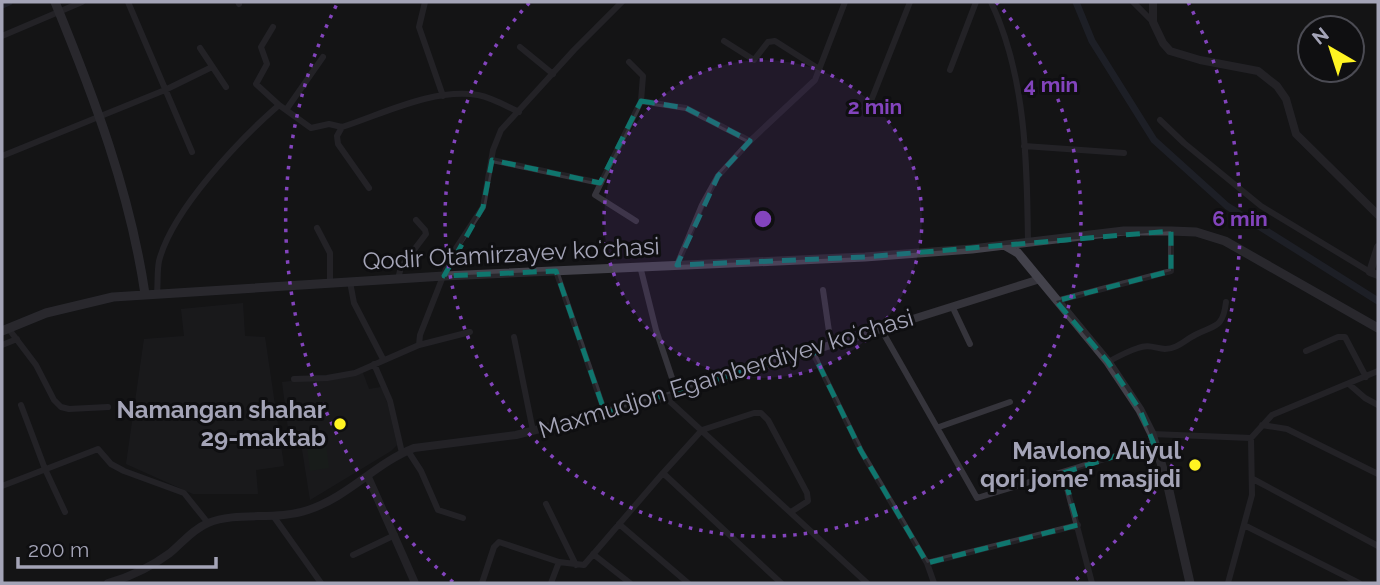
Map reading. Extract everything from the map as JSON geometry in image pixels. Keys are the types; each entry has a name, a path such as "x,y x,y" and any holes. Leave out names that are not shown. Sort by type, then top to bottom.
{"main road":[{"path":"57,7 99,116 132,221 145,294"},
{"name":"Qodir Otamirzayev koʻchasi","path":"5,329 75,305 145,294 677,264 865,257 1028,243 1124,231 1171,230 1196,232 1225,241 1378,325"},
{"path":"1005,245 1018,253 1108,362 1140,410 1152,434 1167,482 1189,583"}],"street":[{"path":"2,36 57,7 82,2"},
{"path":"128,2 192,152"},
{"path":"425,2 419,27 443,96"},
{"path":"419,345 420,335 457,245 484,207 496,139 622,2"},
{"path":"677,264 702,205 718,176 750,141 809,87 820,69 845,2"},
{"path":"867,111 910,2"},
{"path":"950,70 976,2"},
{"path":"991,2 1004,30 1016,76 1024,146 1028,243"},
{"path":"1133,2 1153,22 1170,51 1200,60 1247,67 1268,78 1286,99 1296,134 1378,215"},
{"path":"1153,2 1153,22"},
{"path":"273,27 261,47 267,64 256,84 309,127 329,124 342,127 399,107 443,96 476,95 519,111"},
{"path":"724,41 754,60 768,42 779,42 820,69"},
{"path":"520,47 553,74"},
{"path":"200,48 226,87"},
{"path":"286,110 323,57"},
{"path":"629,62 643,76 640,101 595,191 596,197 636,221"},
{"path":"2,156 165,90 212,67"},
{"path":"640,101 686,107 750,141"},
{"path":"157,293 159,261 181,217 197,193 243,139 279,105"},
{"path":"1160,120 1184,143 1261,205 1374,274 1378,247"},
{"path":"342,127 337,136 338,145 369,188"},
{"path":"1024,146 1124,153"},
{"path":"492,160 600,183"},
{"path":"398,279 401,267 426,234 416,220"},
{"path":"317,228 330,253 330,283"},
{"path":"1056,301 1171,271 1171,230"},
{"path":"640,266 656,330 677,393"},
{"path":"556,271 606,413"},
{"name":"Maxmudjon Egamberdiyev koʻchasi","path":"107,583 123,579 157,562 208,523 295,514 321,505 405,452 423,446 533,431 606,413 665,397 1040,279"},
{"path":"350,282 354,303 383,359"},
{"path":"823,290 831,345"},
{"path":"1108,362 1138,348 1176,347 1195,335 1209,331 1221,320 1226,302"},
{"path":"952,306 970,344"},
{"path":"5,329 17,339 36,365 54,400 61,407 69,410 108,407"},
{"path":"881,329 978,498 1154,444"},
{"path":"294,379 340,377 355,373 419,345 470,331"},
{"path":"1306,351 1343,336 1366,377"},
{"path":"513,337 533,431"},
{"path":"2,345 17,339"},
{"path":"812,351 860,451 927,563 934,583"},
{"path":"374,364 390,401 405,452 421,471 436,507 447,514 463,518"},
{"path":"1229,583 1252,495 1251,438 1277,412 1350,385 1378,371"},
{"path":"1350,385 1378,405"},
{"path":"665,397 867,583"},
{"path":"939,427 1010,402"},
{"path":"21,405 45,469 65,512"},
{"path":"482,583 494,547 499,542 559,562 584,565 702,430 754,413 759,412 765,416 808,497 808,501 791,512"},
{"path":"1262,425 1287,429 1378,474"},
{"path":"1152,434 1251,438"},
{"path":"2,486 98,449 111,464 124,471 184,493 208,523"},
{"path":"663,473 781,583"},
{"path":"1063,473 1092,583"},
{"path":"368,477 415,583"},
{"path":"1253,479 1378,546"},
{"path":"546,504 576,565"},
{"path":"274,517 321,583"},
{"path":"619,524 688,583"},
{"path":"927,563 1078,525"},
{"path":"1244,525 1359,583"},
{"path":"354,555 395,535"},
{"path":"593,554 631,583"},
{"path":"551,583 559,562"}],"highlighted area":[{"path":"641,101 686,108 750,141 718,176 677,265 865,257 1171,231 1171,271 1056,301 1108,362 1140,410 1154,444 1063,473 1078,525 927,563 861,451 812,351 605,413 556,271 444,276 483,207 492,160 600,183"}],"shaded area":[{"path":"243,303 245,336 265,337 284,466 256,470 258,494 193,494 126,464 144,339 184,336 181,309"},
{"name":"Namangan shahar 29-maktab","path":"363,373 369,389 381,387 397,445 310,500 301,443 290,444 282,382"},
{"path":"325,436 329,468 310,471 306,439"}],"waterway":[{"path":"2,5 9,2"},
{"path":"1076,2 1092,41 1154,140 1227,206 1378,301"}],"place":[{"name":"Namangan shahar 29-maktab","path":"340,424"},
{"name":"Mavlono Aliyul qori jome' masjidi","path":"1195,465"}]}
